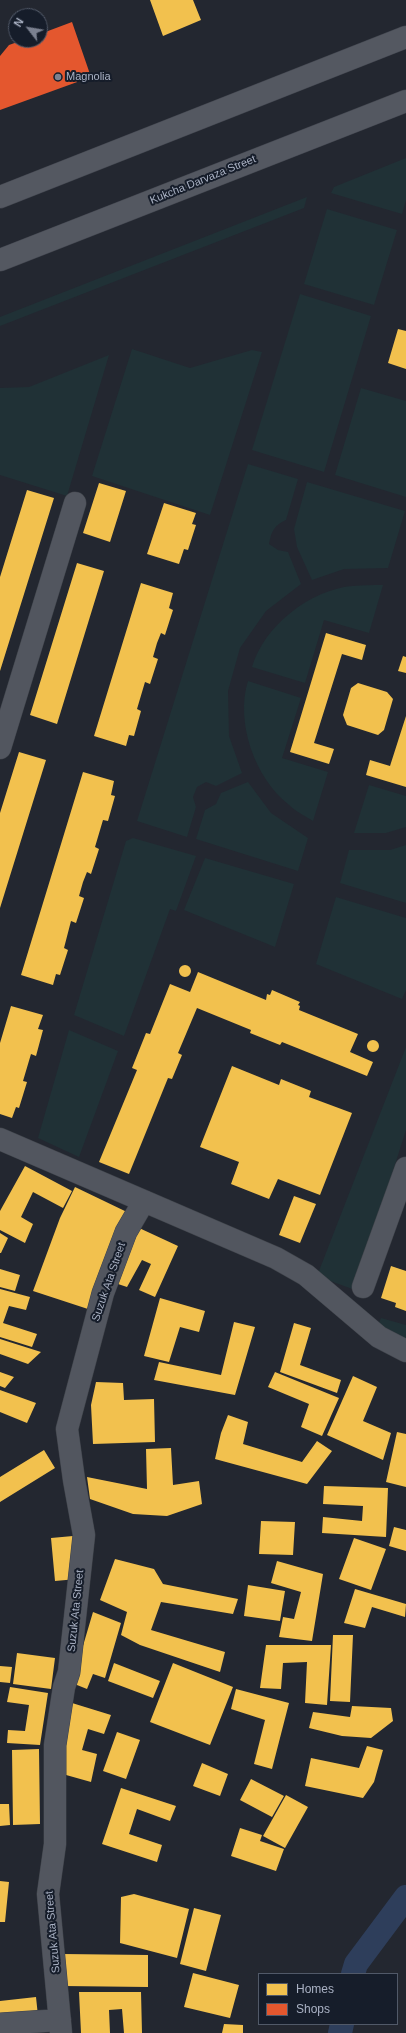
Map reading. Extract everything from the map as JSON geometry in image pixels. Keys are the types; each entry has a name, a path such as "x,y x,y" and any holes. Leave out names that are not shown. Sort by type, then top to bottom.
{"main road":[{"path":"0,196 406,37"},
{"name":"Kukcha Darvaza Street","path":"0,260 406,101"}],"street":[{"path":"0,748 75,503"},
{"path":"0,1139 282,1261 306,1275 378,1337 406,1351"},
{"path":"363,1287 406,1168"},
{"name":"Suzuk Ata Street","path":"61,2027 48,1894 55,1844 55,1746 64,1687 69,1672 84,1535 74,1480 68,1429 103,1293 126,1232 144,1201"},
{"path":"0,2024 61,2027"}],"shaded area":[{"path":"406,158 406,200 402,214 331,193 334,187"},
{"path":"307,197 304,208 0,326 0,317"},
{"path":"327,209 397,230 374,305 304,284"},
{"path":"300,294 371,316 324,472 252,450"},
{"path":"132,349 190,368 252,350 262,352 210,515 92,476"},
{"path":"109,355 67,496 0,475 0,388 29,387"},
{"path":"361,388 406,401 406,497 335,475"},
{"path":"248,464 298,479 286,520 274,529 269,544 278,550 288,552 301,584 266,611 240,648 228,691 229,736 242,773 216,786 206,782 197,787 193,797 196,807 187,837 137,821"},
{"path":"307,482 405,511 388,568 344,569 312,580 297,547 294,529"},
{"path":"383,585 369,633 324,620 305,683 252,667 258,652 278,624 305,603 336,589 352,586"},
{"path":"248,681 301,698 282,758 328,772 313,821 294,809 276,793 266,780 257,764 246,731 244,714"},
{"path":"248,782 271,813 308,838 298,871 196,839 205,810 216,804 221,793"},
{"path":"369,785 406,796 406,827 386,833 354,833"},
{"path":"133,838 196,856 176,911 170,909 124,1036 74,1015 126,841"},
{"path":"406,845 406,903 340,883 349,850 390,850"},
{"path":"205,858 294,884 275,947 184,910"},
{"path":"336,897 406,918 406,990 402,999 316,964"},
{"path":"69,1030 118,1051 79,1157 38,1138"},
{"path":"406,1047 406,1130 355,1290 317,1276"},
{"path":"381,1318 406,1325 406,1344 376,1330"}],"building: Homes":[{"path":"150,0 193,0 201,20 163,36"},
{"path":"398,329 406,331 406,369 388,363"},
{"path":"99,483 126,491 110,542 83,533"},
{"path":"27,490 54,498 0,671 0,577"},
{"path":"164,503 196,513 192,524 196,525 188,550 184,549 179,564 147,554"},
{"path":"77,563 104,571 57,724 30,715"},
{"path":"141,583 173,593 169,608 173,610 165,635 161,633 157,643 153,657 158,659 150,684 145,682 137,709 141,711 134,736 129,735 126,746 94,736"},
{"path":"326,633 366,645 362,660 342,654 314,743 334,749 329,764 290,752"},
{"path":"403,656 406,657 406,673 398,671"},
{"path":"358,683 387,692 393,699 384,730 378,735 347,725 343,715 351,688"},
{"path":"406,716 406,787 366,775 370,760 390,766"},
{"path":"19,752 46,760 0,908 0,813"},
{"path":"83,772 114,781 111,795 115,796 108,821 103,820 95,847 99,849 91,874 87,872 83,882 79,896 84,898 76,923 71,921 64,948 68,950 60,975 56,974 53,985 21,975"},
{"path":"185,965 189,967 191,971 189,975 185,977 181,975 179,971 181,967"},
{"path":"198,972 266,1000 267,994 270,995 272,990 300,1002 298,1005 300,1006 299,1010 358,1034 350,1052 373,1062 367,1076 282,1042 280,1045 250,1033 251,1030 197,1008 178,1053 182,1055 172,1079 168,1078 129,1174 99,1162 137,1070 132,1068 146,1033 150,1034 170,984 190,992"},
{"path":"11,1006 43,1015 38,1029 43,1030 36,1056 31,1054 23,1081 27,1082 19,1108 16,1107 12,1118 0,1114 0,1043"},
{"path":"373,1040 377,1042 379,1046 377,1050 373,1052 369,1050 367,1046 369,1042"},
{"path":"232,1066 279,1085 281,1079 311,1091 309,1097 352,1113 320,1195 278,1179 269,1199 231,1184 239,1162 200,1147"},
{"path":"25,1166 72,1191 63,1208 33,1192 21,1217 33,1224 25,1243 0,1230 0,1211"},
{"path":"75,1187 129,1213 91,1310 33,1291 60,1218"},
{"path":"294,1196 316,1204 300,1243 279,1235"},
{"path":"137,1227 178,1246 155,1297 139,1290 151,1264 142,1260 127,1287 112,1282"},
{"path":"0,1233 8,1238 1,1253 0,1253"},
{"path":"391,1266 406,1271 406,1311 395,1307 396,1303 381,1298"},
{"path":"0,1269 20,1275 15,1291 0,1287"},
{"path":"0,1289 30,1297 26,1310 9,1306 3,1323 37,1334 32,1347 0,1337"},
{"path":"160,1298 205,1311 199,1332 180,1327 169,1362 144,1356"},
{"path":"234,1322 255,1327 235,1395 154,1380 159,1362 221,1375"},
{"path":"294,1323 311,1328 300,1365 341,1380 337,1393 280,1372"},
{"path":"0,1339 41,1352 28,1364 0,1354"},
{"path":"0,1372 14,1377 5,1388 0,1386"},
{"path":"275,1372 339,1398 322,1436 301,1427 309,1404 268,1387"},
{"path":"353,1376 377,1387 363,1421 391,1433 383,1460 327,1435"},
{"path":"96,1382 123,1383 124,1400 154,1399 155,1442 93,1444 91,1405"},
{"path":"0,1390 36,1403 27,1423 0,1412"},
{"path":"228,1415 248,1422 243,1444 302,1462 317,1441 332,1451 307,1484 215,1459 221,1433"},
{"path":"397,1432 406,1434 406,1487 386,1482"},
{"path":"171,1448 173,1485 199,1481 202,1504 167,1516 133,1514 90,1499 87,1477 147,1489 146,1449"},
{"path":"44,1450 55,1468 0,1502 0,1477"},
{"path":"324,1486 388,1488 386,1537 322,1533 323,1517 362,1521 363,1506 323,1504"},
{"path":"261,1521 295,1522 293,1555 259,1554"},
{"path":"394,1527 406,1530 406,1551 389,1546"},
{"path":"73,1536 77,1579 55,1581 51,1538"},
{"path":"354,1538 386,1549 371,1590 339,1579"},
{"path":"115,1559 154,1569 163,1584 238,1599 233,1614 161,1602 151,1630 225,1652 220,1672 140,1645 121,1635 127,1612 100,1600"},
{"path":"277,1561 323,1574 312,1641 279,1637 283,1617 294,1619 301,1592 271,1583"},
{"path":"248,1585 285,1591 280,1621 244,1616"},
{"path":"355,1589 406,1604 405,1617 372,1607 365,1628 344,1623"},
{"path":"93,1612 121,1623 105,1678 93,1674 87,1689 72,1683"},
{"path":"333,1635 353,1635 350,1702 330,1701"},
{"path":"266,1645 331,1645 327,1705 305,1703 307,1662 283,1663 281,1689 260,1688"},
{"path":"17,1653 55,1658 51,1689 13,1684"},
{"path":"114,1663 160,1681 153,1698 108,1681"},
{"path":"173,1663 233,1687 210,1745 150,1722"},
{"path":"0,1666 12,1667 10,1683 0,1682"},
{"path":"10,1687 48,1693 40,1745 7,1743 8,1730 25,1731 29,1705 7,1702"},
{"path":"236,1689 289,1703 272,1769 254,1764 265,1720 231,1709"},
{"path":"72,1703 111,1715 104,1734 88,1729 82,1750 97,1754 91,1782 59,1773"},
{"path":"352,1706 391,1708 393,1721 371,1738 342,1736 309,1728 313,1712 350,1717"},
{"path":"117,1732 140,1740 126,1779 103,1771"},
{"path":"367,1746 383,1750 374,1782 363,1798 305,1786 311,1758 359,1768"},
{"path":"39,1749 40,1824 13,1825 12,1750"},
{"path":"202,1763 228,1774 220,1796 193,1786"},
{"path":"251,1779 284,1796 272,1817 240,1800"},
{"path":"121,1788 176,1806 170,1821 137,1809 129,1834 162,1845 157,1862 102,1844"},
{"path":"286,1795 308,1807 285,1848 263,1836"},
{"path":"0,1804 9,1804 10,1825 0,1826"},
{"path":"240,1828 262,1835 260,1841 284,1849 276,1871 231,1856"},
{"path":"0,1881 9,1882 5,1922 0,1922"},
{"path":"134,1894 189,1909 177,1958 120,1943 121,1897"},
{"path":"194,1908 221,1915 206,1971 180,1964"},
{"path":"63,1954 148,1955 148,1987 63,1986"},
{"path":"193,1973 239,1985 230,2018 184,2007"},
{"path":"79,1992 141,1992 142,2033 124,2033 122,2009 109,2010 110,2033 81,2033"},
{"path":"36,1997 38,2016 0,2019 0,2001"},
{"path":"224,2024 243,2025 243,2033 222,2033"}],"building: Shops":[{"path":"72,22 91,77 0,110 0,56 8,46 8,48 48,48 48,31"}],"waterway":[{"path":"353,1973 356,1964 406,1897"},
{"path":"340,2033 342,2025"}],"place":[{"name":"Magnolia","path":"58,77"}]}
